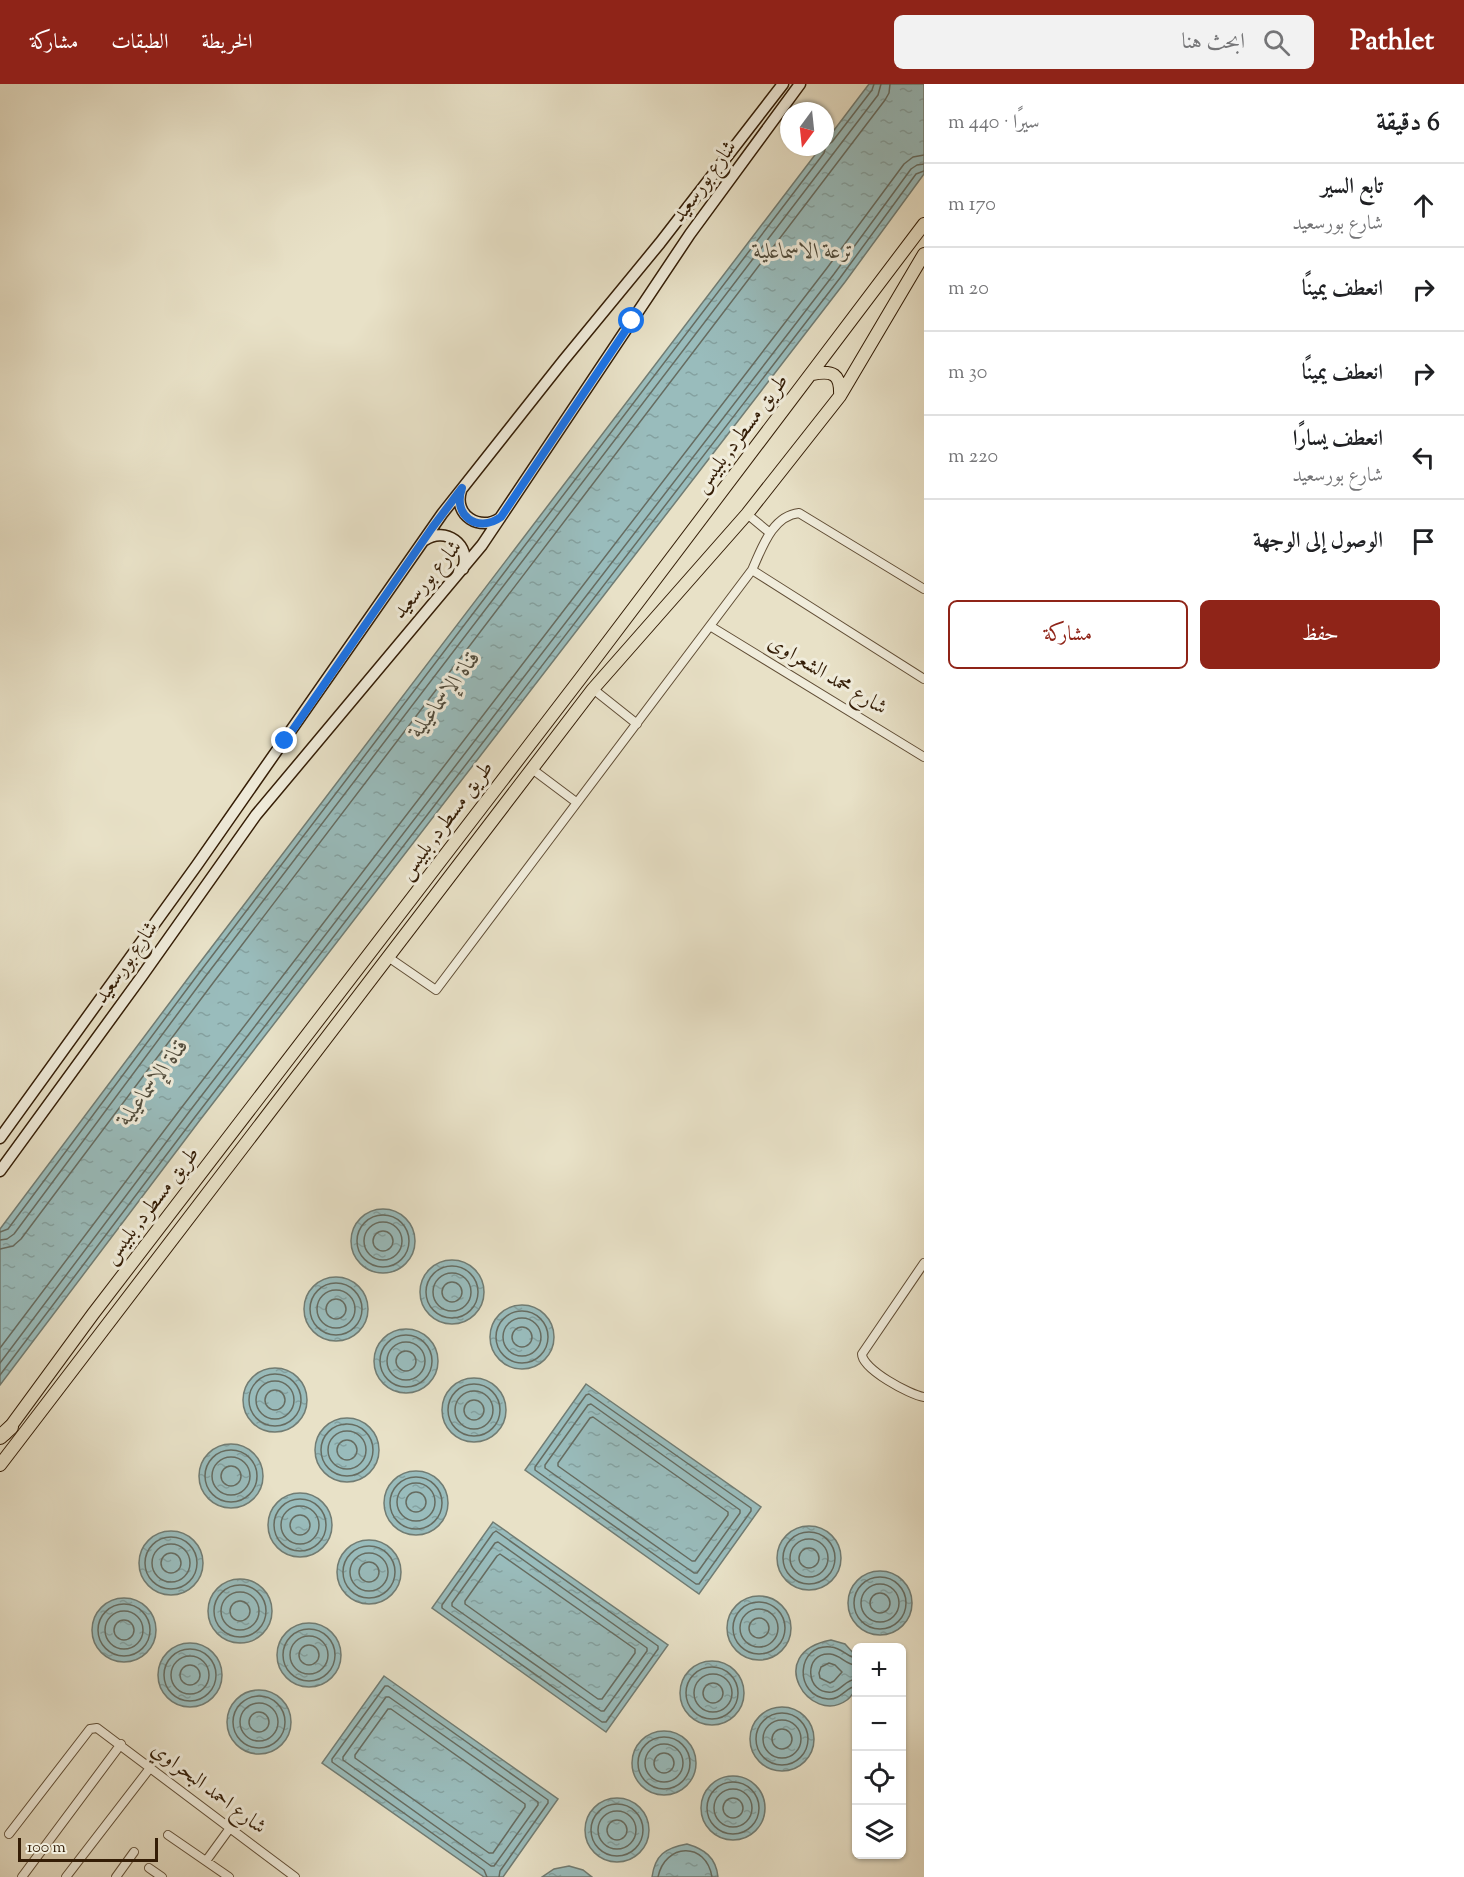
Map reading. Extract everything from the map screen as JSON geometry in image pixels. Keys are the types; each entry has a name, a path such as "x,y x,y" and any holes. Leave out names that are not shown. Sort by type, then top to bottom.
{"highway":[{"path":"0,1439 11,1427"}],"main road":[{"name":"شارع بورسعيد","path":"0,1138 197,865 462,488 667,234 783,84"},
{"name":"شارع بورسعيد","path":"0,1171 136,985 256,814 462,572 690,234 801,84"},
{"name":"طريق مسطرد, بلبيس","path":"11,1427 93,1314 812,375 924,224"},
{"name":"طريق مسطرد, بلبيس","path":"0,1465 593,688 747,514 840,396 924,254"},
{"path":"812,375 830,372 837,377 841,385 840,396"},
{"path":"462,488 461,510 472,521 487,524 501,517"},
{"path":"423,542 429,537 445,535 459,543 465,557 462,572"}],"street":[{"path":"388,957 435,990 752,570 770,533 783,518 789,514 799,513 924,589"},
{"path":"747,514 770,533"},
{"path":"752,570 924,678"},
{"name":"شارع محمد الشعراوى","path":"710,626 924,757"},
{"path":"593,688 637,724"},
{"path":"532,769 576,802"},
{"path":"924,1263 864,1351 862,1359 864,1363 910,1392 924,1397"},
{"name":"شارع احمد البحراوي","path":"9,1834 90,1729 97,1728 295,1877"},
{"path":"22,1877 121,1744"},
{"path":"66,1877 150,1768"},
{"path":"206,1861 230,1828"},
{"path":"168,1834 229,1877"},
{"path":"116,1877 134,1852"},
{"path":"149,1868 162,1877"}],"water":[{"name":"ترعة الاسماعلية","path":"869,84 924,84 924,174 845,282 200,1120 0,1385 0,1229 195,969 814,156 834,156 834,130"},
{"path":"377,1209 389,1209 406,1218 413,1229 415,1241 413,1253 406,1264 389,1273 377,1273 365,1268 356,1259 351,1247 351,1235 356,1223 365,1214"},
{"path":"446,1260 458,1260 475,1269 482,1280 484,1292 482,1304 475,1315 458,1324 446,1324 434,1319 425,1310 420,1298 420,1286 425,1274 434,1265"},
{"path":"330,1277 342,1277 359,1286 366,1297 368,1309 366,1321 359,1332 342,1341 330,1341 318,1336 309,1327 304,1315 304,1303 309,1291 318,1282"},
{"path":"516,1305 528,1305 545,1314 552,1325 554,1337 552,1349 545,1360 528,1369 516,1369 504,1364 495,1355 490,1343 490,1331 495,1319 504,1310"},
{"path":"400,1329 412,1329 429,1338 436,1349 438,1361 436,1373 429,1384 412,1393 400,1393 388,1388 379,1379 374,1367 374,1355 379,1343 388,1334"},
{"path":"269,1368 281,1368 298,1377 305,1388 307,1400 305,1412 298,1423 281,1432 269,1432 257,1427 248,1418 243,1406 243,1394 248,1382 257,1373"},
{"path":"468,1378 480,1378 497,1387 504,1398 506,1410 504,1422 497,1433 480,1442 468,1442 456,1437 447,1428 442,1416 442,1404 447,1392 456,1383"},
{"path":"586,1384 761,1507 699,1594 525,1470"},
{"path":"341,1418 353,1418 370,1427 377,1438 379,1450 377,1462 370,1473 353,1482 341,1482 329,1477 320,1468 315,1456 315,1444 320,1432 329,1423"},
{"path":"225,1444 237,1444 254,1453 261,1464 263,1476 261,1488 254,1499 237,1508 225,1508 213,1503 204,1494 199,1482 199,1470 204,1458 213,1449"},
{"path":"410,1471 422,1471 439,1480 446,1491 448,1503 446,1515 439,1526 422,1535 410,1535 398,1530 389,1521 384,1509 384,1497 389,1485 398,1476"},
{"path":"294,1493 306,1493 323,1502 330,1513 332,1525 330,1537 323,1548 306,1557 294,1557 282,1552 273,1543 268,1531 268,1519 273,1507 282,1498"},
{"path":"493,1522 668,1645 606,1732 432,1608"},
{"path":"803,1526 815,1526 832,1535 839,1546 841,1558 839,1570 832,1581 815,1590 803,1590 791,1585 782,1576 777,1564 777,1552 782,1540 791,1531"},
{"path":"165,1531 177,1531 194,1540 201,1551 203,1563 201,1575 194,1586 177,1595 165,1595 153,1590 144,1581 139,1569 139,1557 144,1545 153,1536"},
{"path":"363,1540 375,1540 392,1549 399,1560 401,1572 399,1584 392,1595 375,1604 363,1604 351,1599 342,1590 337,1578 337,1566 342,1554 351,1545"},
{"path":"874,1571 886,1571 903,1580 910,1591 912,1603 910,1615 903,1626 886,1635 874,1635 862,1630 853,1621 848,1609 848,1597 853,1585 862,1576"},
{"path":"234,1579 246,1579 263,1588 270,1599 272,1611 270,1623 263,1634 246,1643 234,1643 222,1638 213,1629 208,1617 208,1605 213,1593 222,1584"},
{"path":"753,1596 765,1596 782,1605 789,1616 791,1628 789,1640 782,1651 765,1660 753,1660 741,1655 732,1646 727,1634 727,1622 732,1610 741,1601"},
{"path":"118,1598 130,1598 147,1607 154,1618 156,1630 154,1642 147,1653 130,1662 118,1662 106,1657 97,1648 92,1636 92,1624 97,1612 106,1603"},
{"path":"303,1623 315,1623 332,1632 339,1643 341,1655 339,1667 332,1678 315,1687 303,1687 291,1682 282,1673 277,1661 277,1649 282,1637 291,1628"},
{"path":"831,1640 845,1644 852,1652 852,1694 847,1700 833,1706 819,1704 807,1696 799,1685 796,1672 799,1659 810,1647"},
{"path":"184,1643 196,1643 213,1652 220,1663 222,1675 220,1687 213,1698 196,1707 184,1707 172,1702 163,1693 158,1681 158,1669 163,1657 172,1648"},
{"path":"706,1661 718,1661 735,1670 742,1681 744,1693 742,1705 735,1716 718,1725 706,1725 694,1720 685,1711 680,1699 680,1687 685,1675 694,1666"},
{"path":"384,1676 558,1799 503,1877 484,1877 322,1763"},
{"path":"253,1690 265,1690 282,1699 289,1710 291,1722 289,1734 282,1745 265,1754 253,1754 241,1749 232,1740 227,1728 227,1716 232,1704 241,1695"},
{"path":"776,1707 788,1707 805,1716 812,1727 814,1739 812,1751 805,1762 788,1771 776,1771 764,1766 755,1757 750,1745 750,1733 755,1721 764,1712"},
{"path":"658,1731 670,1731 687,1740 694,1751 696,1763 694,1775 687,1786 670,1795 658,1795 646,1790 637,1781 632,1769 632,1757 637,1745 646,1736"},
{"path":"727,1776 739,1776 756,1785 763,1796 765,1808 763,1820 756,1831 739,1840 727,1840 715,1835 706,1826 701,1814 701,1802 706,1790 715,1781"},
{"path":"611,1798 623,1798 640,1807 647,1818 649,1830 647,1842 640,1853 623,1862 611,1862 599,1857 590,1848 585,1836 585,1824 590,1812 599,1803"},
{"path":"687,1844 699,1848 712,1859 718,1877 652,1877 653,1869 662,1854 667,1850"},
{"path":"569,1866 583,1870 592,1877 542,1877 554,1869"}],"route":[{"path":"285,741 462,488 459,503 461,510 472,521 487,524 501,517 632,321"}],"water label":[{"name":"قناة الإسماعيلية","path":"446,695"},
{"name":"قناة الإسماعيلية","path":"154,1083"}]}
